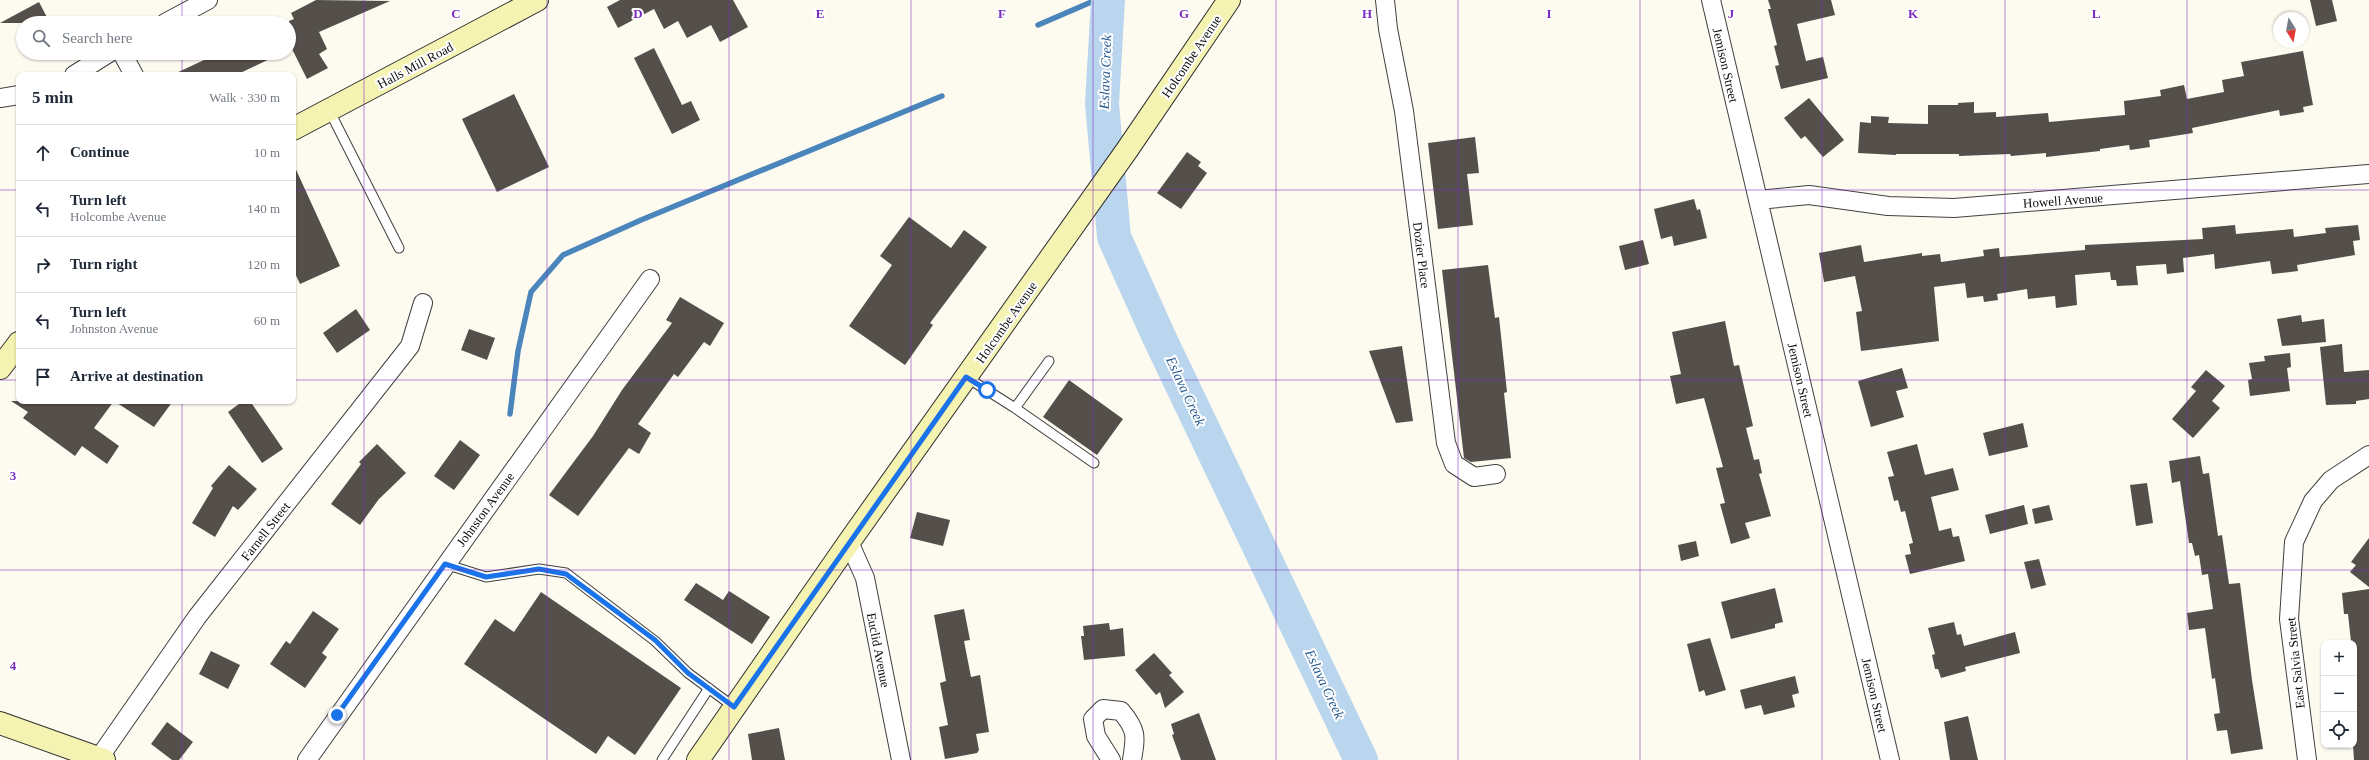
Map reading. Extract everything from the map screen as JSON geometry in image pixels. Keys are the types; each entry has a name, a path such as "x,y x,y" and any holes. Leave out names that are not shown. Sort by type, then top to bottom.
{"street":[{"path":"177,16 208,0"},
{"name":"Halls Mill Road","path":"296,127 538,0"},
{"name":"Holcombe Avenue","path":"698,760 849,542 1127,150 1229,0"},
{"name":"Dozier Place","path":"1385,0 1388,29 1404,111 1446,443 1454,464 1474,477 1496,474"},
{"name":"Jemison Street","path":"1711,0 1890,760"},
{"path":"79,72 98,60"},
{"path":"126,60 132,72"},
{"path":"0,98 16,95"},
{"name":"Howell Avenue","path":"1758,200 1809,195 1888,206 1954,208 2369,174"},
{"name":"Johnston Avenue","path":"307,760 445,564 650,279"},
{"name":"Farnell Street","path":"102,759 197,617 410,346 423,303"},
{"path":"0,368 16,347"},
{"name":"East Salvia Street","path":"2307,760 2289,620 2294,542 2313,501 2331,480 2369,455"},
{"name":"Euclid Avenue","path":"849,542 866,578 901,760"},
{"path":"1111,760 1096,736 1092,719 1104,709 1121,711 1133,726 1135,741 1132,760"},
{"path":"0,723 102,759"}],"lane":[{"path":"329,110 399,248"},
{"path":"1015,408 1050,361"},
{"path":"966,377 1015,408 1094,463"},
{"path":"445,564 486,577 539,569 566,574 655,640 688,673 734,707"},
{"path":"662,760 709,688"}],"building":[{"path":"316,0 390,1 319,32 327,49 319,54 328,68 307,79 296,57 296,16 292,16 291,13"},
{"path":"620,0 733,0 748,27 720,42 711,25 687,38 678,21 664,29 654,9 618,28 607,7"},
{"path":"1768,0 1831,0 1835,15 1797,24 1806,61 1823,57 1828,78 1781,89 1775,66 1779,65 1774,46 1777,45 1768,9 1771,9"},
{"path":"2310,0 2332,0 2337,21 2316,26"},
{"path":"39,2 46,16 16,16 16,23 0,23"},
{"path":"654,48 682,105 691,101 700,120 672,134 634,58"},
{"path":"2303,51 2313,105 2303,107 2304,112 2280,116 2279,110 2192,128 2193,133 2149,140 2150,147 2130,150 2129,145 2100,149 2100,151 2046,157 2046,153 2011,156 2010,154 1959,156 1959,154 1896,155 1858,153 1860,122 1871,123 1871,116 1889,117 1888,123 1928,124 1928,105 1958,105 1958,103 1974,102 1974,113 1996,112 1996,117 2048,113 2049,122 2125,115 2124,101 2161,96 2160,90 2184,85 2187,99 2224,92 2222,80 2244,76 2241,62"},
{"path":"204,60 267,60 242,72 178,72"},
{"path":"514,94 549,167 497,192 462,119"},
{"path":"1809,98 1844,140 1823,157 1805,136 1801,139 1784,118"},
{"path":"1475,137 1479,173 1467,174 1473,225 1438,229 1428,143"},
{"path":"1187,152 1201,162 1198,166 1207,173 1181,209 1157,193"},
{"path":"296,170 340,266 300,284 296,275"},
{"path":"1694,199 1697,210 1700,209 1707,238 1674,246 1672,236 1661,239 1654,209"},
{"path":"909,217 951,248 964,230 987,247 930,323 933,325 905,365 849,326 892,265 880,256"},
{"path":"2235,225 2236,234 2293,229 2294,237 2326,233 2325,228 2358,225 2360,240 2353,241 2355,255 2297,265 2298,271 2272,274 2270,261 2215,269 2214,254 2183,258 2184,272 2167,274 2166,264 2136,266 2138,285 2117,286 2116,280 2111,280 2110,272 2075,275 2077,305 2056,308 2055,296 2028,299 2027,289 1997,294 1998,300 1984,302 1983,296 1967,298 1965,283 1934,287 1939,341 1861,351 1856,312 1862,311 1855,276 1824,282 1819,253 1861,245 1864,262 1922,253 1922,256 1940,254 1941,262 1984,256 1983,250 1999,248 2000,257 2085,250 2085,245 2203,239 2202,228"},
{"path":"1643,240 1649,264 1625,270 1619,246"},
{"path":"1488,265 1495,318 1499,317 1507,392 1504,393 1511,458 1471,462 1464,458 1442,270"},
{"path":"680,297 724,323 710,346 704,342 678,377 674,374 638,424 651,433 639,454 629,448 578,516 549,495 593,436 622,390 672,323 666,320"},
{"path":"356,309 370,330 337,353 323,333"},
{"path":"2301,315 2302,322 2324,319 2326,342 2282,346 2277,319"},
{"path":"1725,321 1734,366 1739,365 1753,426 1746,428 1754,460 1759,459 1762,473 1759,474 1771,516 1745,523 1750,538 1731,544 1720,504 1725,503 1716,468 1723,467 1704,398 1676,404 1670,376 1681,374 1672,332"},
{"path":"469,329 495,338 487,360 461,350"},
{"path":"2342,344 2344,372 2369,370 2369,399 2356,401 2356,404 2326,405 2320,347"},
{"path":"1402,346 1413,421 1396,423 1369,351"},
{"path":"2290,353 2291,367 2287,368 2290,391 2250,396 2248,380 2252,379 2249,363 2265,361 2264,356"},
{"path":"1902,368 1908,388 1896,391 1904,417 1871,427 1858,381"},
{"path":"2206,370 2225,386 2212,401 2220,408 2193,438 2172,419 2196,391 2191,387"},
{"path":"1069,380 1123,419 1097,455 1043,417"},
{"path":"11,401 16,401 16,404 112,404 94,428 119,446 107,464 82,446 75,456 23,418 28,412"},
{"path":"119,404 171,404 154,427"},
{"path":"239,404 252,404 283,449 262,463 228,412"},
{"path":"2023,423 2028,447 1989,456 1983,433"},
{"path":"460,440 480,455 454,490 434,476"},
{"path":"377,444 406,473 379,499 360,525 331,504 361,464 359,462"},
{"path":"1917,444 1925,475 1953,468 1959,490 1931,497 1939,531 1951,528 1953,537 1959,536 1965,561 1910,574 1905,555 1911,554 1909,544 1913,543 1905,511 1901,512 1898,500 1894,501 1888,477 1894,476 1887,452"},
{"path":"2200,456 2203,474 2209,473 2218,536 2222,535 2229,584 2240,583 2252,680 2263,749 2231,754 2227,730 2217,731 2214,714 2220,713 2215,678 2212,679 2205,628 2189,630 2187,613 2213,609 2208,574 2202,575 2199,555 2195,556 2192,543 2189,543 2180,481 2172,483 2169,461"},
{"path":"229,465 257,489 238,510 233,506 215,537 192,523 213,488 211,486"},
{"path":"2147,483 2153,523 2136,526 2130,485"},
{"path":"2024,505 2028,524 1990,534 1985,515"},
{"path":"2049,505 2053,520 2035,524 2032,509"},
{"path":"917,512 950,520 943,546 910,538"},
{"path":"2369,538 2369,587 2350,572 2356,565 2351,562"},
{"path":"1696,541 1699,556 1681,561 1678,545"},
{"path":"2039,559 2046,585 2031,589 2024,562"},
{"path":"696,583 723,600 729,591 770,617 752,644 684,600"},
{"path":"1775,588 1783,622 1775,624 1775,628 1731,639 1721,602"},
{"path":"2369,589 2369,760 2354,760 2353,748 2357,748 2357,640 2351,640 2348,614 2344,614 2342,593"},
{"path":"541,592 681,688 635,755 608,736 596,754 464,664 495,619 514,632"},
{"path":"964,609 970,640 964,641 971,677 980,675 989,732 976,734 979,750 977,753 945,759 939,727 948,725 940,683 946,681 934,615"},
{"path":"313,611 339,629 322,653 327,657 305,688 270,664 286,641 290,644"},
{"path":"1954,622 1957,635 1961,634 1964,646 2015,632 2020,653 1965,667 1966,671 1941,678 1938,669 1935,669 1932,655 1935,654 1928,628"},
{"path":"1109,623 1110,630 1123,628 1125,656 1084,660 1081,636 1084,636 1083,626"},
{"path":"1710,638 1726,690 1706,696 1704,690 1699,692 1687,644"},
{"path":"211,651 240,665 228,689 199,674"},
{"path":"1154,653 1172,673 1169,675 1184,692 1165,708 1160,692 1156,695 1135,670"},
{"path":"1795,676 1799,693 1792,695 1795,707 1764,715 1761,705 1745,709 1740,690"},
{"path":"1199,713 1216,760 1181,760 1172,735 1174,734 1171,724"},
{"path":"1968,716 1978,760 1950,760 1944,722"},
{"path":"167,722 193,742 179,760 172,760 151,744"},
{"path":"779,728 785,760 752,760 748,734"}],"waterway":[{"path":"1038,25 1096,0"},
{"name":"Eslava Creek","path":"1108,0 1102,104 1114,237 1159,337 1361,760"},
{"path":"510,414 518,351 531,292 563,255 641,220 942,96"}],"route":[{"path":"337,715 445,564 486,577 539,569 566,574 655,640 688,673 734,707 966,377 987,390"}]}
